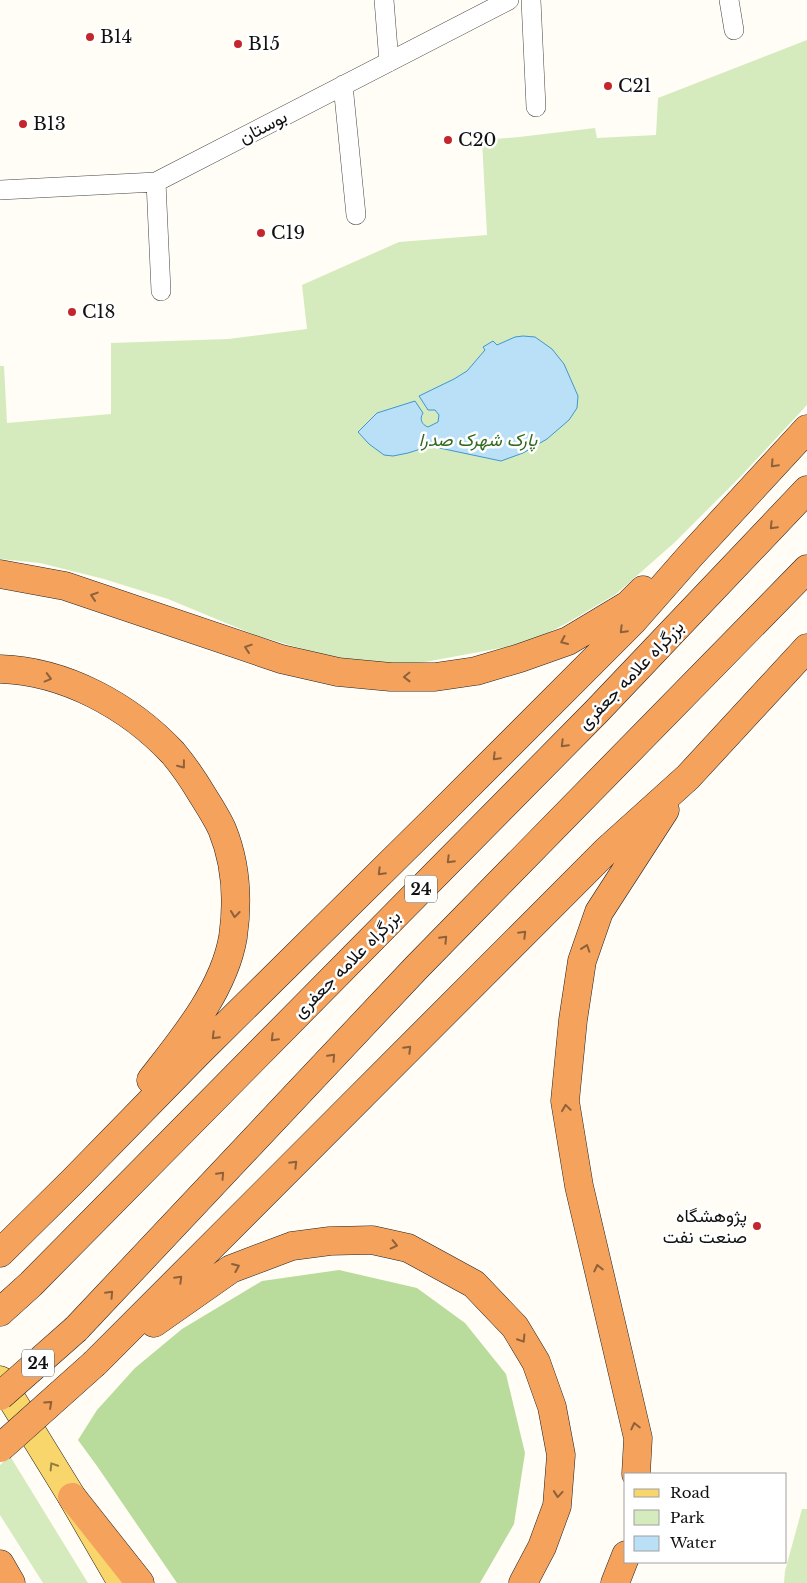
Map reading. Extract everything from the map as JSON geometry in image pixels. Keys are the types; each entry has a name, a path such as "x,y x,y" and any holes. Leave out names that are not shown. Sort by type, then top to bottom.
{"highway":[{"path":"2,1251 74,1181 198,1053 633,621 690,555 807,429"},
{"name":"بزرگراه علامه جعفری","path":"0,1312 31,1284 596,712 807,490"},
{"path":"0,574 65,586 272,656 338,672 391,677 435,677 476,670 520,658 568,640 628,605 650,583 690,555"},
{"name":"24","path":"0,1396 76,1329 416,968 807,569"},
{"path":"0,1448 95,1363 607,850 688,777 807,648"},
{"path":"0,669 44,676 78,686 112,704 148,730 173,753 192,777 208,804 222,829 234,879 236,905 232,938 225,967 210,998 164,1064 74,1181"},
{"path":"636,1473 638,1438 579,1186 565,1101 573,1020 582,961 598,912 688,777"},
{"path":"95,1363 231,1269 292,1246 330,1241 372,1240 408,1248 474,1284 515,1327 536,1362 552,1407 561,1455 557,1506 542,1547 523,1583"},
{"path":"72,1497 140,1583"},
{"path":"615,1583 624,1560"},
{"path":"0,1564 11,1583"}],"main road":[{"path":"0,1380 122,1583"}],"street":[{"path":"384,0 389,62"},
{"name":"بوستان","path":"0,190 156,182 509,0"},
{"path":"531,0 536,107"},
{"path":"729,0 734,30"},
{"path":"343,85 356,215"},
{"path":"156,182 161,292"}],"green space":[{"name":"پارک شهرک صدرا","path":"807,40 807,405 741,476 674,543 616,594 528,643 414,664 351,663 255,635 168,599 104,579 40,563 0,559 0,366 4,366 7,423 111,414 111,343 228,339 307,329 302,285 399,242 487,235 482,140 595,128 597,138 656,135 658,98"},
{"path":"339,1270 417,1288 465,1323 506,1374 525,1453 514,1524 480,1583 177,1583 78,1440 97,1410 135,1368 182,1329 262,1281"},
{"path":"10,1456 88,1583 43,1583 0,1515 0,1465"},
{"path":"802,1509 807,1509 807,1583 784,1583 785,1571"}],"water":[{"path":"515,337 535,337 552,349 564,364 578,396 577,408 569,420 547,439 523,453 501,461 430,446 393,456 384,455 369,444 358,432 377,413 415,401 423,413 421,420 424,425 428,427 438,422 439,415 435,410 428,410 419,396 467,371 485,350 483,347 493,341 497,345"}],"place":[{"name":"B14","path":"90,37"},
{"name":"B15","path":"238,44"},
{"name":"C21","path":"608,86"},
{"name":"B13","path":"23,124"},
{"name":"C20","path":"448,140"},
{"name":"C19","path":"261,233"},
{"name":"C18","path":"72,312"},
{"name":"پژوهشگاه صنعت نفت","path":"757,1226"}]}
